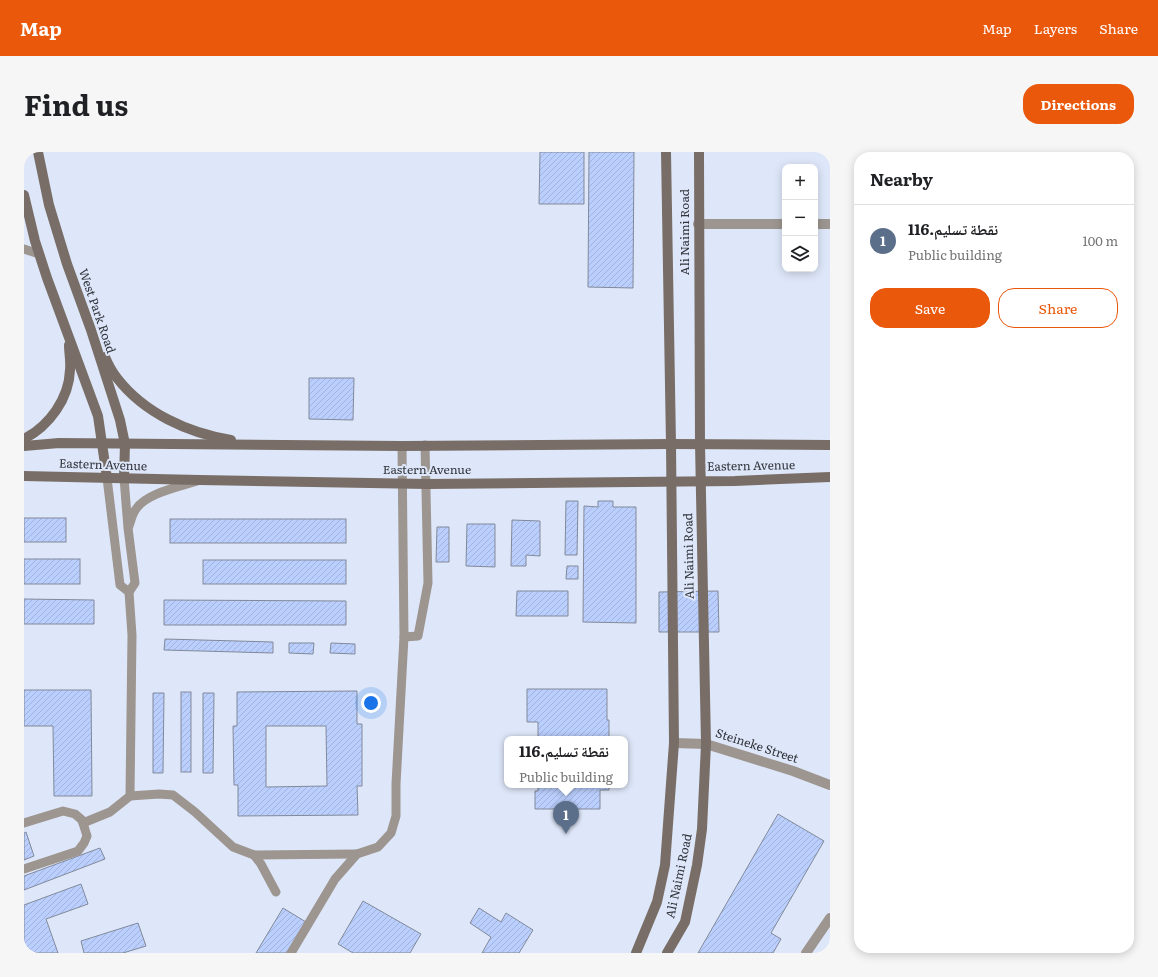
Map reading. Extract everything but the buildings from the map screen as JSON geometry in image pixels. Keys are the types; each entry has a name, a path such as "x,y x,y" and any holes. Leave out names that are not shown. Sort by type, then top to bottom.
{"main road":[{"name":"West Park Road","path":"38,152 49,205 67,264 91,330 120,420 125,444 124,478"},
{"name":"Ali Naimi Road","path":"636,953 657,902 665,865 674,743 666,152"},
{"name":"Ali Naimi Road","path":"666,953 685,922 697,865 702,829 706,744 700,444 698,224 699,152"},
{"path":"24,195 39,254 47,278 98,416 107,478"},
{"path":"91,330 116,377 132,396 147,407 169,421 212,437 259,446"},
{"path":"24,439 31,436 48,422 57,410 66,392 70,370 68,333"},
{"name":"Eastern Avenue","path":"24,446 58,443 259,446 671,444 830,445"},
{"name":"Eastern Avenue","path":"24,476 402,484 671,480 735,481 830,477"}],"street":[{"path":"698,224 782,224"},
{"path":"818,224 830,224"},
{"name":"Steineke Street","path":"674,743 706,744 793,771 830,785"},
{"path":"806,953 830,918"}],"lane":[{"path":"24,249 39,254"},
{"path":"83,823 110,812 130,796 159,794 173,795 195,812 233,847 254,855 357,854 378,847 391,834 396,816 396,784 404,637 402,446"},
{"path":"404,637 418,636 428,584 425,446"},
{"path":"107,478 120,585 129,592"},
{"path":"124,478 135,584 129,592 132,635 130,796"},
{"path":"128,528 136,509 146,500 161,492 200,480"},
{"path":"24,823 63,811 75,814 82,820 87,836 78,852 24,869"},
{"path":"291,953 335,879 357,854"},
{"path":"254,855 261,864 276,892"}],"place":[{"name":"نقطة تسليم.116","path":"566,834"}]}
